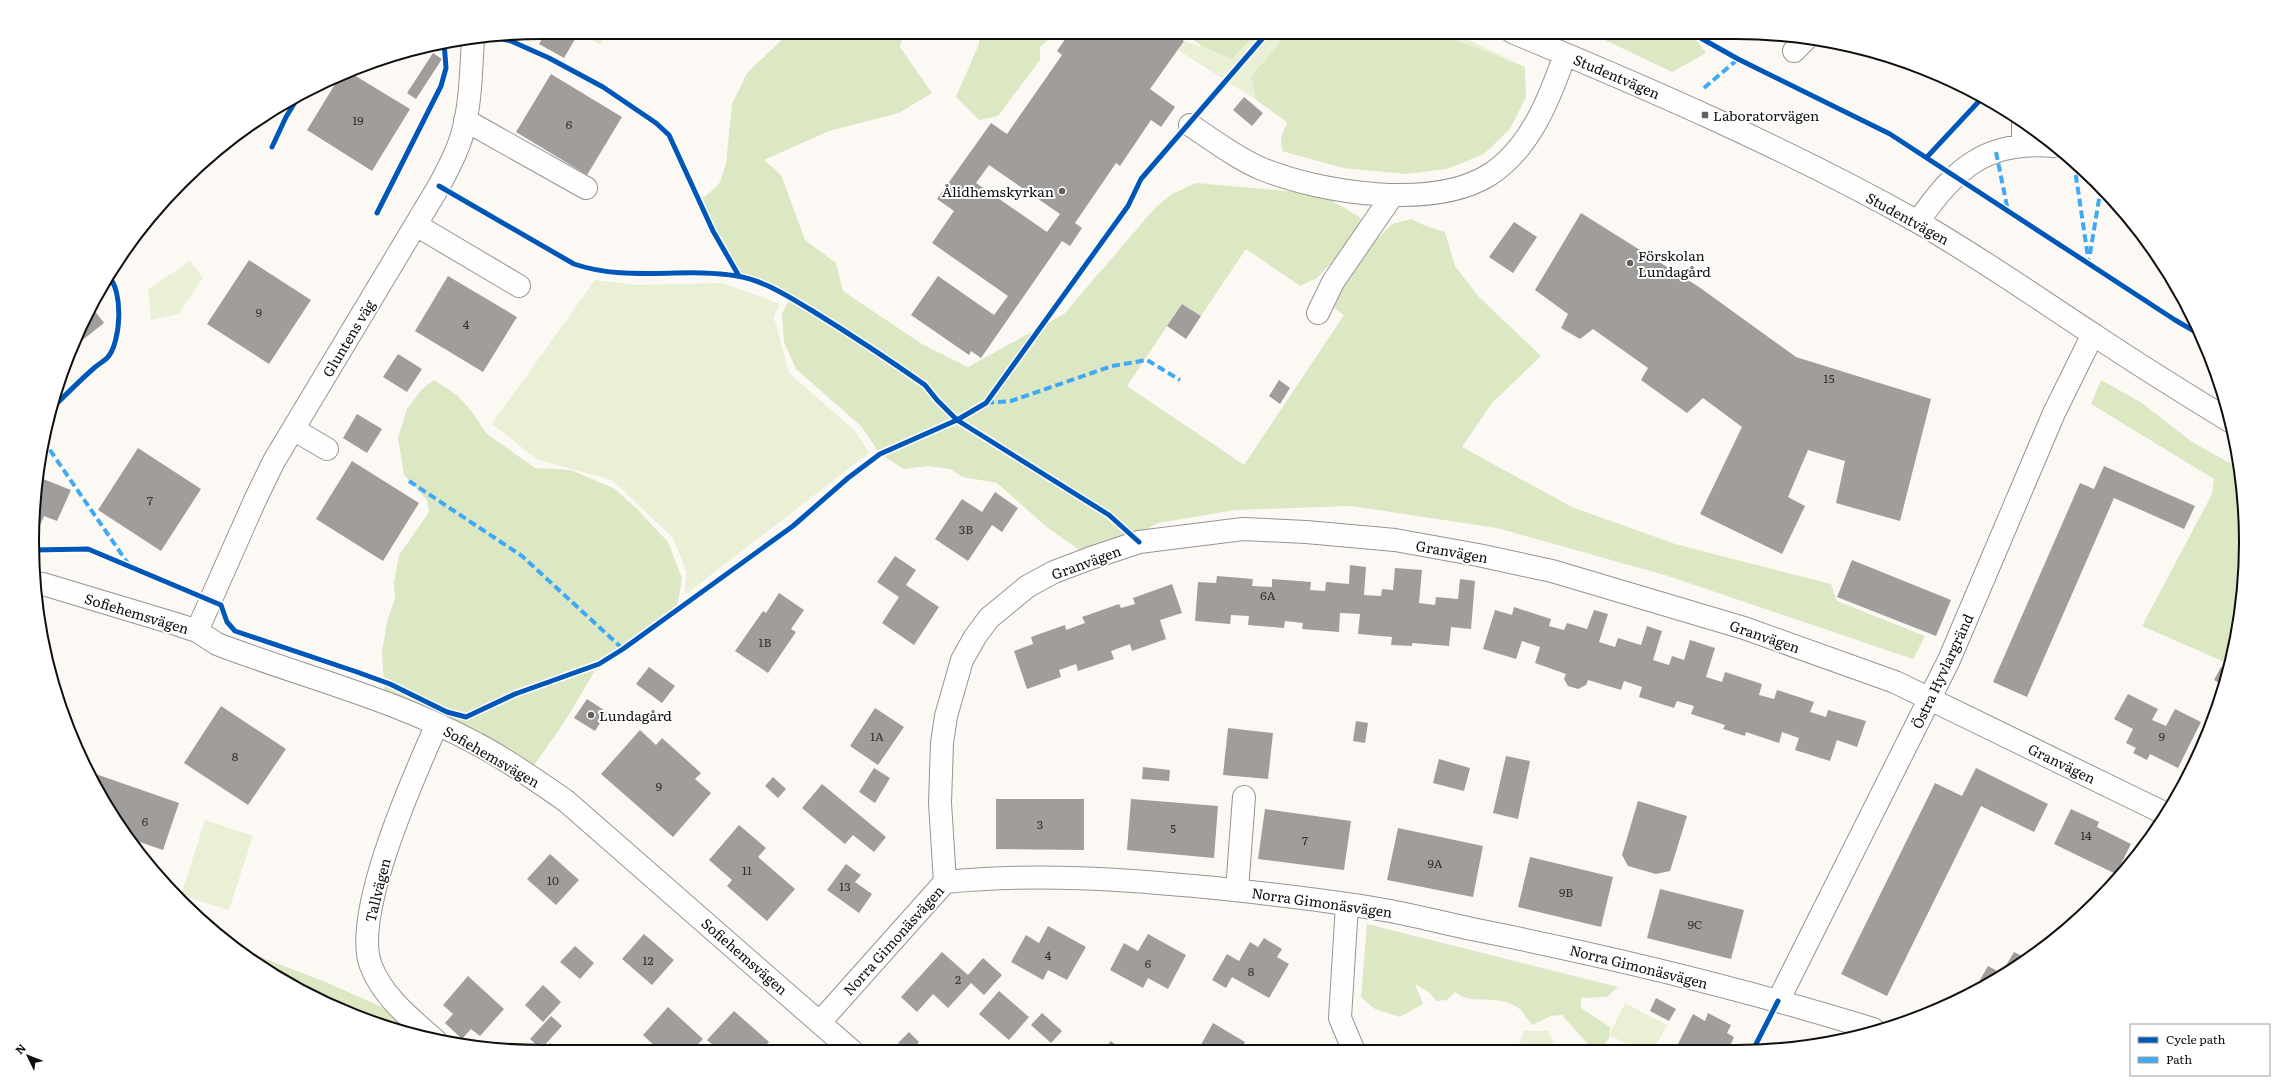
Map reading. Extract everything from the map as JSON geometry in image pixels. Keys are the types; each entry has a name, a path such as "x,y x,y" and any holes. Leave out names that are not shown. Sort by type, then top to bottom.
{"street":[{"name":"Studentvägen","path":"1529,39 1719,122 1834,177 1918,222 2004,274 2092,334 2223,417"},
{"name":"Gluntens väg","path":"197,631 256,498 293,429 416,225 453,159 462,134 465,120 473,44"},
{"name":"Studentvägen","path":"1190,125 1246,160 1291,179 1392,196 1425,194 1461,188 1490,174 1520,146 1549,97 1565,54"},
{"path":"465,120 586,188"},
{"path":"2023,130 2023,144"},
{"path":"1918,222 1938,192 1954,175 1972,163 1996,152 2023,144 2045,145"},
{"path":"1318,313 1333,282 1392,196"},
{"path":"416,225 519,286"},
{"name":"Östra Hyvlargränd","path":"1778,1001 1931,699 2054,413 2092,334"},
{"path":"293,429 327,449"},
{"name":"Granvägen","path":"945,882 940,803 942,743 952,687 962,660 968,648 989,618 1028,586 1054,572 1139,542 1251,530 1306,532 1395,540 1478,555 1552,571 1744,628 1894,682 2160,811"},
{"name":"Sofiehemsvägen","path":"41,584 197,631 217,644 385,703 437,724 477,744 521,770 566,801 845,1045"},
{"name":"Tallvägen","path":"426,1031 390,999 370,965 366,944 371,900 379,874 415,773 437,724"},
{"path":"1237,890 1244,797"},
{"name":"Norra Gimonäsvägen","path":"820,1022 945,882 1012,877 1121,878 1237,890 1384,910 1582,951 1778,1001 1868,1027"},
{"path":"1348,905 1340,1018 1350,1045"}],"green space":[{"path":"590,39 604,39 600,45"},
{"path":"783,39 902,39 900,47 932,93 899,113 829,131 764,160 781,175 805,240 836,263 843,291 922,344 968,367 1064,314 1155,208 1172,194 1196,183 1321,194 1361,218 1354,240 1317,278 1300,286 1246,249 1201,316 1182,304 1127,386 1244,465 1344,315 1324,301 1368,248 1392,224 1411,219 1445,232 1455,266 1479,297 1541,356 1492,403 1462,447 1572,507 1675,544 1831,584 1837,601 1925,636 1913,659 1668,576 1497,528 1351,506 1236,510 1158,523 1091,558 1048,528 997,483 963,477 950,469 928,466 904,469 880,454 861,426 796,369 784,342 782,314 790,298 739,276 713,231 699,202 719,184 726,164 732,104 747,73"},
{"path":"979,39 1049,39 1040,47 1040,60 998,116 979,120 956,97 979,44"},
{"path":"1192,39 1251,39 1232,59 1203,47"},
{"path":"1251,39 1282,39 1251,77 1256,100 1178,50 1184,41 1232,59"},
{"path":"1282,39 1454,39 1525,67 1526,97 1510,129 1484,154 1447,169 1406,174 1343,168 1282,151 1281,138 1287,122 1256,100 1251,77"},
{"path":"1454,39 1467,39 1525,67"},
{"path":"1603,39 1695,39 1706,53 1672,72"},
{"path":"190,261 203,278 179,314 151,320 148,289"},
{"path":"595,280 636,285 723,283 780,304 774,317 789,373 856,432 869,453 685,595 686,571 673,538 612,480 538,460 492,424"},
{"path":"434,380 458,396 472,412 486,433 535,468 571,470 615,489 636,508 668,542 682,578 677,609 623,649 599,664 565,721 528,774 385,703 382,652 387,621 395,599 394,583 399,555 429,512 427,500 404,475 398,438 407,409 422,389"},
{"path":"2101,380 2142,403 2192,442 2233,465 2238,509 2238,575 2235,608 2224,662 2142,626 2212,494 2214,479 2091,404"},
{"path":"205,820 253,836 229,910 184,896 182,893"},
{"path":"1367,924 1618,987 1607,997 1581,998 1581,1008 1610,1027 1609,1038 1604,1045 1588,1044 1562,1015 1551,1016 1532,1025 1520,1009 1508,1003 1469,998 1455,992 1447,1000 1436,1001 1430,993 1415,984 1423,1004 1400,1017 1375,1009 1361,997"},
{"path":"257,955 328,983 413,1021 424,1031 380,1018 350,1007 290,978"},
{"path":"1625,1003 1667,1025 1657,1045 1629,1045 1609,1035"},
{"path":"1524,1031 1548,1031 1555,1045 1519,1045"}],"building":[{"path":"542,39 575,39 564,58 539,44"},
{"name":"Ålidhemskyrkan","path":"1065,39 1181,39 1184,41 1150,89 1175,107 1161,127 1151,120 1120,166 1116,163 1075,223 1082,228 1070,246 1062,241 981,358 971,351 969,355 911,315 938,276 994,315 1008,296 932,243 954,211 937,199 991,123 1007,134 1062,55 1057,51","holes":["989,165 1060,214 1047,232 976,183"]},
{"path":"433,53 442,59 416,99 407,93"},
{"path":"551,74 622,117 587,175 516,132"},
{"path":"355,75 410,109 372,171 307,130 335,84"},
{"path":"1244,97 1263,113 1252,126 1233,110"},
{"path":"1581,213 1699,287 1796,357 1931,399 1900,521 1836,503 1845,461 1808,450 1788,497 1805,506 1782,554 1700,514 1742,427 1703,398 1687,413 1641,380 1648,368 1593,329 1580,339 1561,328 1568,314 1535,290"},
{"path":"1514,222 1537,237 1513,273 1489,257"},
{"path":"249,260 311,300 269,364 207,324"},
{"path":"448,276 517,317 483,372 415,331"},
{"path":"1182,304 1201,316 1186,339 1167,326"},
{"path":"95,312 104,323 81,341"},
{"path":"398,354 422,369 407,392 383,377"},
{"path":"1279,380 1290,388 1280,404 1269,396"},
{"path":"357,414 382,429 367,453 343,438"},
{"path":"138,448 201,489 161,551 98,510"},
{"path":"352,461 419,503 383,561 316,519"},
{"path":"2104,466 2195,506 2184,529 2114,498 2027,697 1993,682 2080,483 2094,489"},
{"path":"43,479 71,490 57,521 44,516 39,527"},
{"path":"995,492 1018,508 1002,532 992,525 968,561 935,539 962,499 982,512"},
{"path":"895,556 916,570 906,585 939,607 914,645 882,623 899,597 877,582"},
{"path":"1852,560 1951,600 1936,636 1837,597"},
{"path":"1350,565 1366,567 1364,595 1381,596 1382,589 1393,590 1395,568 1422,570 1419,603 1435,605 1436,597 1458,599 1460,579 1475,581 1471,629 1451,627 1449,646 1412,643 1412,646 1391,645 1392,637 1358,634 1360,614 1340,613 1339,632 1302,629 1303,623 1285,621 1284,628 1248,625 1249,616 1231,615 1230,624 1195,621 1198,582 1216,583 1217,576 1253,579 1252,586 1272,587 1272,579 1311,582 1310,590 1325,591 1326,582 1349,584"},
{"path":"1172,584 1182,613 1160,620 1166,639 1132,651 1130,644 1111,651 1114,659 1078,671 1076,664 1059,670 1061,677 1027,689 1014,651 1033,644 1031,637 1065,625 1066,630 1085,623 1082,617 1119,604 1121,608 1135,604 1133,598"},
{"path":"779,593 804,610 791,629 796,632 768,673 735,651 763,611 766,613"},
{"path":"1514,607 1551,619 1549,626 1564,630 1567,623 1587,629 1594,610 1608,614 1599,642 1615,647 1618,638 1641,645 1647,626 1662,631 1653,660 1669,665 1672,656 1684,660 1690,640 1715,648 1706,677 1722,682 1725,672 1762,684 1759,695 1774,699 1777,690 1814,702 1810,712 1826,717 1828,710 1866,721 1857,747 1837,740 1830,761 1795,750 1799,738 1782,732 1779,743 1746,732 1745,736 1723,729 1725,725 1691,714 1694,706 1677,701 1674,708 1639,697 1642,687 1624,681 1621,690 1588,680 1586,685 1578,689 1568,686 1564,679 1566,674 1535,663 1540,647 1522,641 1516,659 1483,649 1495,610 1512,615"},
{"path":"649,667 675,686 662,703 636,684"},
{"path":"2221,667 2223,668 2219,683 2214,680"},
{"path":"2128,694 2158,709 2152,720 2166,726 2175,709 2201,722 2178,768 2150,754 2147,760 2133,753 2136,748 2126,743 2133,729 2114,719"},
{"name":"Lundagård","path":"587,699 607,712 595,731 574,718"},
{"path":"221,706 286,749 248,805 184,763"},
{"path":"875,708 904,727 878,765 850,746"},
{"path":"1356,721 1368,723 1365,743 1353,741"},
{"path":"1228,728 1273,733 1268,779 1223,775"},
{"path":"640,730 656,745 662,738 701,773 695,779 711,793 673,837 601,774"},
{"path":"1506,756 1530,761 1518,819 1493,813"},
{"path":"1439,759 1470,768 1464,791 1433,783"},
{"path":"1143,767 1170,770 1169,781 1142,779"},
{"path":"874,768 890,778 875,803 859,792"},
{"path":"1976,768 2048,804 2034,832 1981,806 1887,996 1841,974 1935,783 1962,796"},
{"path":"96,774 179,803 163,850 138,842 106,794"},
{"path":"773,777 786,789 778,798 765,786"},
{"path":"822,784 886,837 874,852 853,835 845,844 802,808"},
{"path":"996,799 1084,799 1084,850 996,849"},
{"path":"1131,799 1218,806 1214,858 1127,850"},
{"path":"1638,801 1687,816 1670,871 1656,874 1628,866 1622,855"},
{"path":"1265,809 1351,821 1344,870 1258,859"},
{"path":"2071,809 2099,822 2097,827 2131,844 2119,868 2115,873 2054,844"},
{"path":"739,825 766,848 758,857 795,889 767,921 727,886 732,880 709,860"},
{"path":"1398,828 1483,846 1473,897 1387,880"},
{"path":"550,854 579,880 556,905 527,879"},
{"path":"1530,857 1613,877 1601,927 1518,907"},
{"path":"846,864 861,875 855,882 872,894 859,913 827,890"},
{"path":"1660,889 1744,910 1731,959 1647,938"},
{"path":"1048,926 1086,947 1067,980 1048,970 1043,980 1011,962 1026,935 1039,943"},
{"path":"644,934 674,960 652,985 622,959"},
{"path":"1148,934 1186,955 1168,989 1148,978 1143,988 1110,970 1124,943 1138,951"},
{"path":"1264,938 1282,949 1277,957 1289,964 1269,998 1232,977 1226,988 1212,980 1227,954 1239,961 1250,942 1258,947"},
{"path":"575,946 594,963 580,979 560,962"},
{"path":"942,952 968,975 983,958 1002,975 984,995 971,983 948,1008 933,994 917,1012 901,997"},
{"path":"2014,952 2021,956 2015,960 2005,966"},
{"path":"1988,966 1998,971 1988,978 1978,983"},
{"path":"468,976 504,1009 480,1036 471,1029 462,1038 445,1023 453,1014 443,1005"},
{"path":"543,985 561,1002 543,1022 525,1005"},
{"path":"999,991 1029,1017 1009,1040 979,1014"},
{"path":"1656,998 1676,1009 1669,1021 1650,1011"},
{"path":"668,1007 703,1039 697,1045 654,1045 643,1035"},
{"path":"734,1011 769,1042 766,1045 713,1045 707,1040"},
{"path":"1042,1013 1062,1031 1051,1043 1031,1025"},
{"path":"1708,1013 1731,1025 1727,1033 1734,1037 1730,1045 1678,1045 1693,1014 1705,1021"},
{"path":"551,1016 562,1026 545,1045 536,1045 530,1039"},
{"path":"1213,1023 1245,1042 1244,1045 1201,1045"},
{"path":"909,1032 919,1042 916,1045 900,1045 898,1043"},
{"path":"1111,1041 1116,1045 1107,1045"}],"marked path":[{"path":"1704,88 1738,59"},
{"path":"1996,152 2008,211"},
{"path":"2075,171 2089,264"},
{"path":"2090,254 2100,194"},
{"path":"986,403 1011,401 1112,366 1147,360 1180,380"},
{"path":"48,448 129,565"},
{"path":"409,481 522,556 623,649"}],"cycle path":[{"path":"39,550 88,549 221,605 227,622 235,631 390,684 447,712 466,717 515,694 599,664 623,649 793,526 848,478 880,454 957,420 986,403 1128,206 1141,179 1262,39"},
{"path":"1702,39 1738,59 1890,134 2191,329"},
{"path":"507,40 549,58 603,87 656,123 669,135 713,231 739,276"},
{"path":"377,213 441,86 446,68 445,49"},
{"path":"1927,157 1979,101"},
{"path":"272,147 294,104"},
{"path":"439,186 574,264 614,272 696,273 737,276 756,281 776,290 840,328 911,375 925,385 937,400 957,420 1109,515 1139,542"},
{"path":"59,401 107,358 112,351 118,330 119,317 117,293 112,281"},
{"path":"1756,1044 1778,1001"}],"place":[{"name":"Laboratorvägen","path":"1705,115"},
{"name":"Ålidhemskyrkan","path":"1062,191"},
{"name":"Förskolan Lundagård","path":"1630,263"},
{"name":"Lundagård","path":"591,715"}]}
